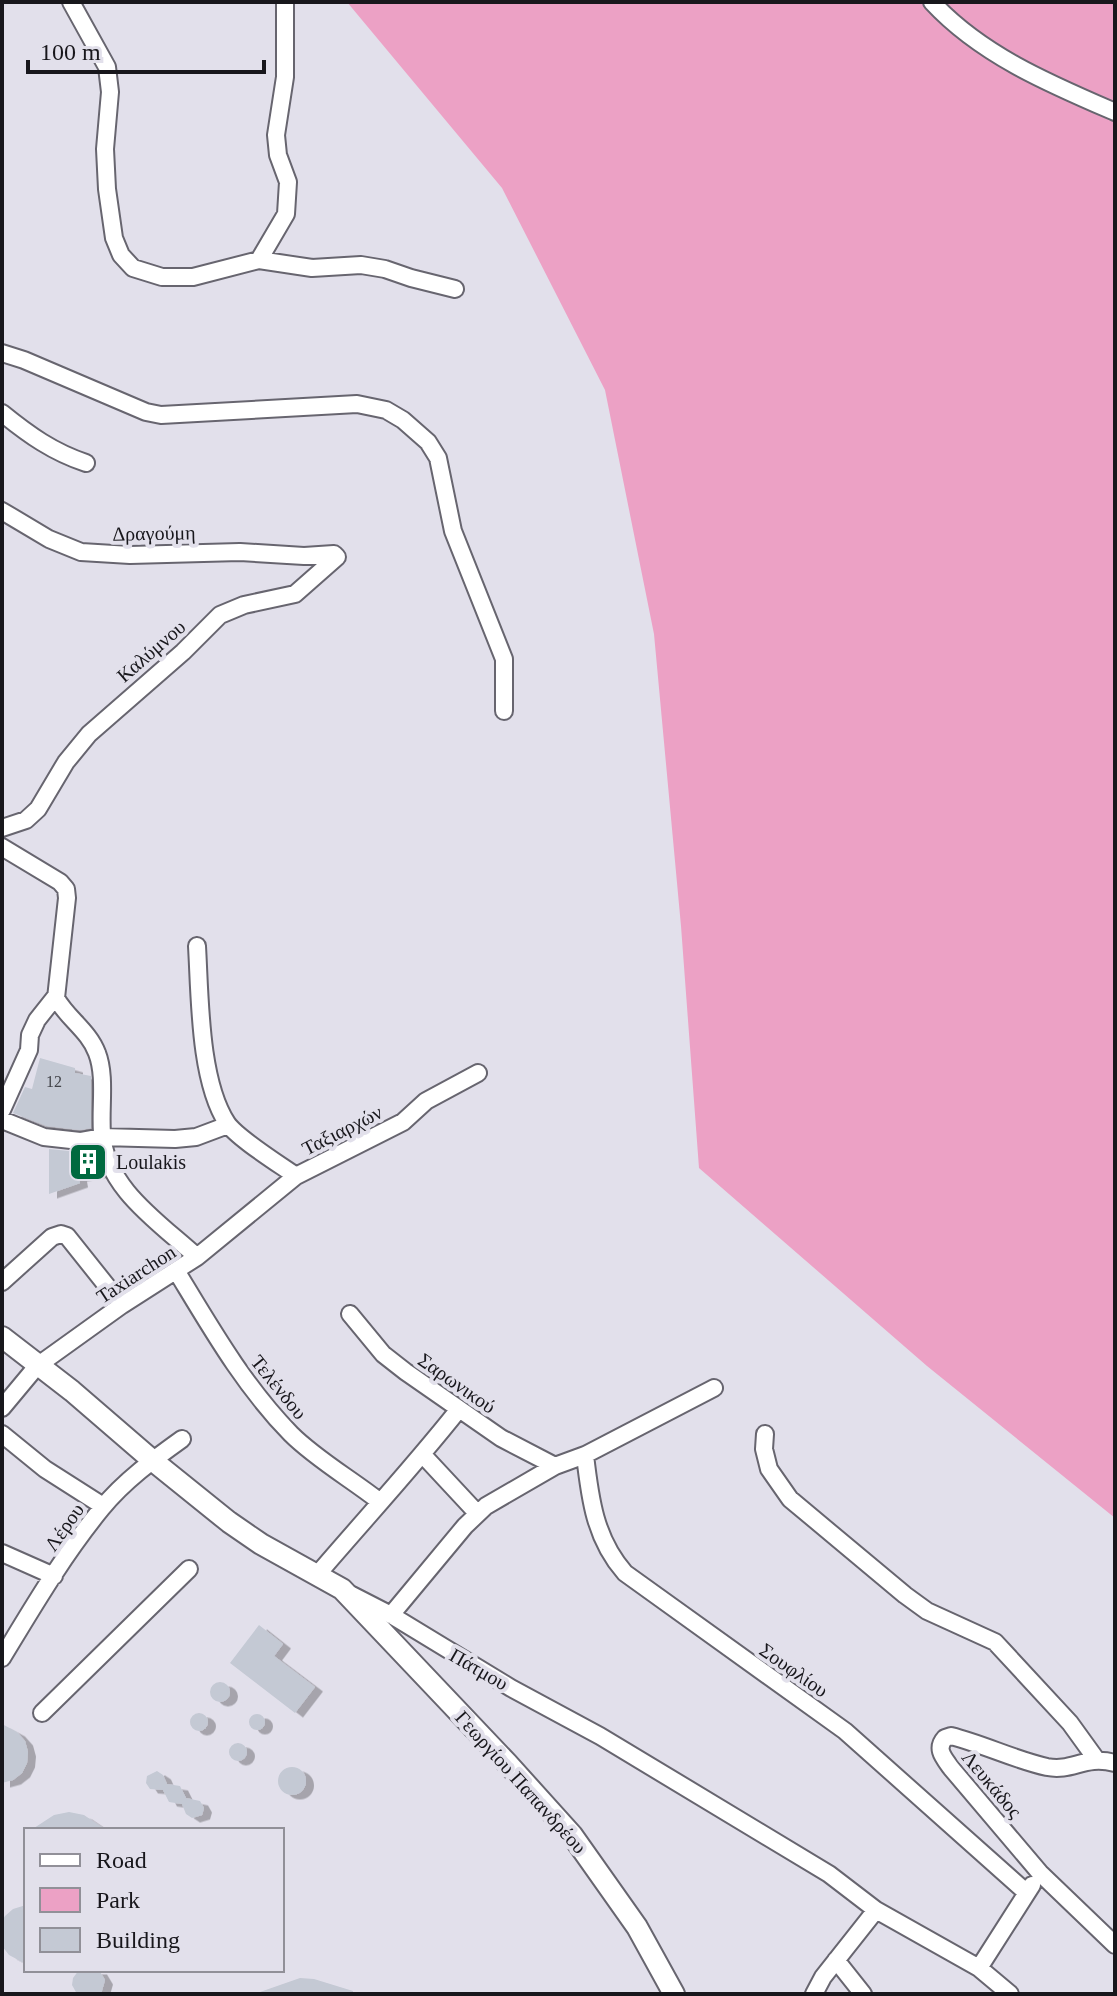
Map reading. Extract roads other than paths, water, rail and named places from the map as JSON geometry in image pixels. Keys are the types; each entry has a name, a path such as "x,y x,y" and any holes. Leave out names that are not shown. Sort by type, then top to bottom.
{"street":[{"path":"71,2 107,67 110,92 105,149 107,189 114,238 121,255 133,268 162,277 193,277 259,260 312,268 361,265 455,289"},
{"path":"259,260 286,214 288,182 278,155 276,135 285,77 285,2"},
{"path":"932,2 999,56 1115,112"},
{"path":"2,353 146,412 161,415 357,404 386,410 403,420 428,442 438,458 453,531 504,659 504,711"},
{"path":"2,413 39,442 86,463"},
{"name":"Δραγούμη","path":"2,511 49,539 81,552 121,555 316,554"},
{"name":"Καλύμνου","path":"2,828 26,820 38,809 66,762 89,734 183,652 220,615 244,605 295,594 337,557 334,554 316,554"},
{"path":"2,847 60,882 66,889 67,898 56,996 37,1020 30,1035 29,1050 2,1110"},
{"path":"2,1120 44,1137 80,1141 102,1137 196,1137 228,1125 218,1104 205,1050 197,946"},
{"path":"56,996 92,1042 100,1062 102,1137 112,1170 129,1195 197,1257"},
{"name":"Ταξιαρχών","path":"228,1125 296,1176 403,1122 426,1101 478,1073"},
{"name":"Taxiarchon","path":"2,1408 37,1366 122,1305 177,1272 296,1176"},
{"path":"2,1282 52,1237 61,1234 67,1236 122,1305"},
{"name":"Τελένδου","path":"177,1272 255,1394 293,1436 379,1501"},
{"name":"Σαρωνικού","path":"350,1314 383,1354 501,1438 555,1466"},
{"name":"Πάτμου","path":"2,1337 229,1522 391,1615 459,1659 600,1736 829,1874 876,1910 979,1968 1010,1994"},
{"path":"391,1615 477,1513 555,1466 585,1455 714,1388"},
{"path":"317,1575 379,1501 423,1455 459,1409"},
{"path":"2,1434 45,1469 103,1506"},
{"path":"765,1434 764,1449 769,1469 790,1499 927,1611 995,1642 1070,1723 1096,1759"},
{"name":"Λέρου","path":"2,1658 8,1632 54,1576 103,1506 152,1460 182,1439"},
{"path":"423,1455 477,1513"},
{"name":"Σουφλίου","path":"585,1455 596,1524 608,1551 625,1573 845,1731 1027,1893"},
{"path":"2,1553 54,1576"},
{"path":"42,1713 189,1569"},
{"name":"Γεωργίου Παπανδρέου","path":"342,1589 572,1835 637,1927 674,1994"},
{"name":"Λευκάδος","path":"1115,1763 1096,1759 1066,1768 1048,1767 951,1736 942,1741 940,1752 1040,1873 1115,1945"},
{"path":"979,1968 1040,1873"},
{"path":"814,1994 836,1960 876,1910"},
{"path":"836,1960 863,1994"}],"place":[{"name":"Loulakis","path":"88,1162"}]}
